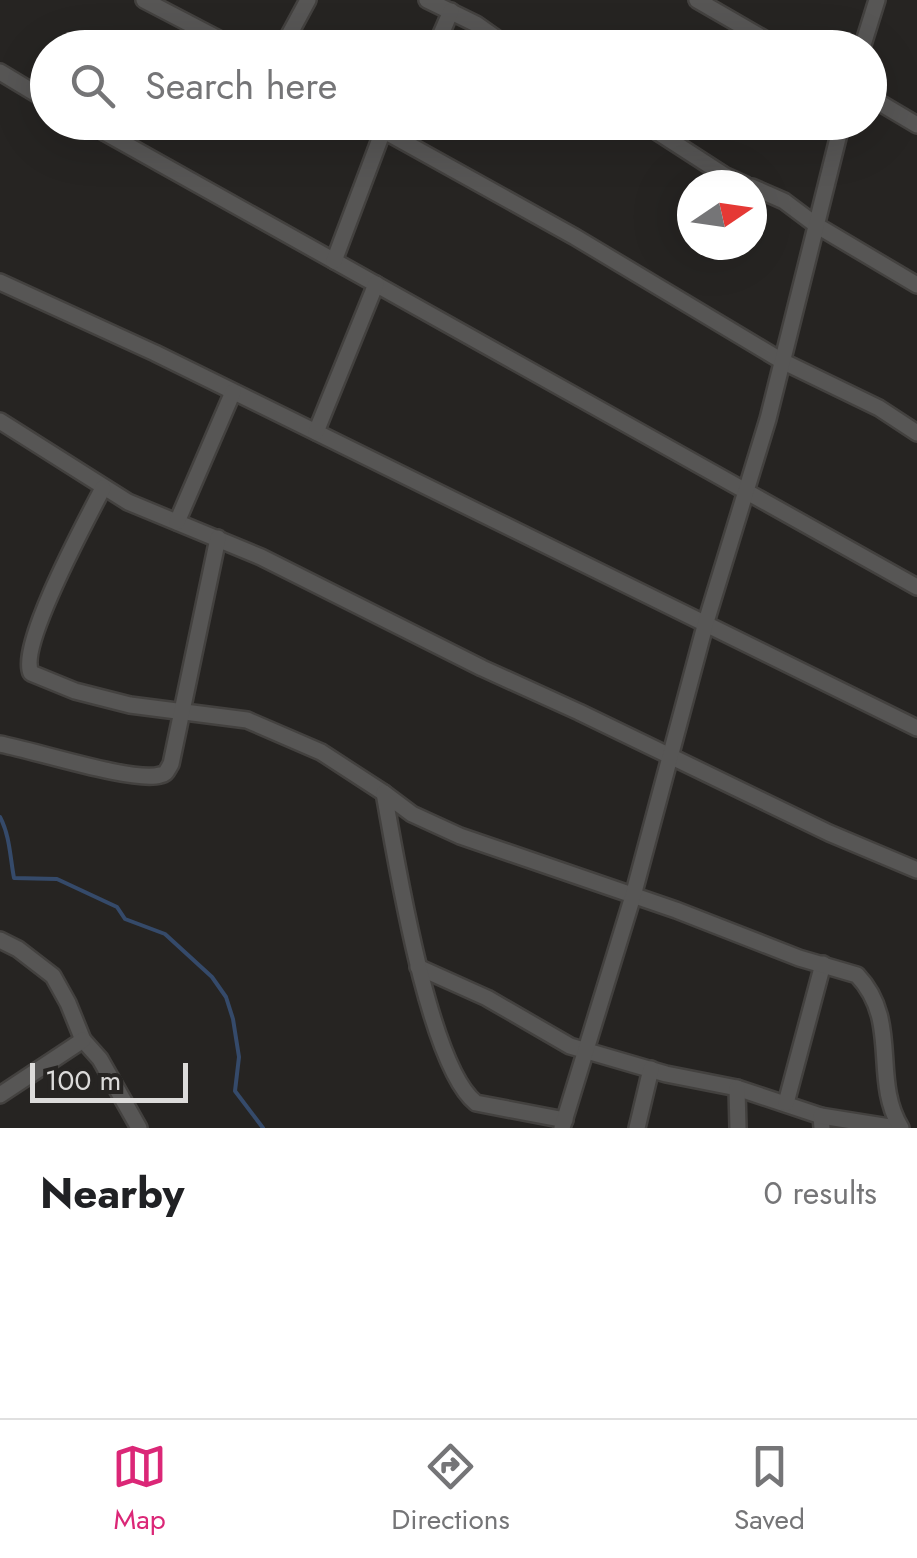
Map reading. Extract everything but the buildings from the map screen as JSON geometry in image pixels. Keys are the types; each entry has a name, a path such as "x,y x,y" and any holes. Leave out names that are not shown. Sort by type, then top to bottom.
{"street":[{"path":"144,0 202,30"},
{"path":"292,30 308,0"},
{"path":"428,0 486,30"},
{"path":"697,0 749,30"},
{"path":"868,30 877,0"},
{"path":"442,30 450,12"},
{"path":"0,72 30,90"},
{"path":"887,107 917,125"},
{"path":"118,140 917,588"},
{"path":"334,261 387,140"},
{"path":"398,140 575,237 782,361 878,408 917,433"},
{"path":"670,140 716,170"},
{"path":"384,793 418,967 448,1062 470,1098 484,1106 564,1124 633,896 706,622 782,361 837,140"},
{"path":"767,194 917,284"},
{"path":"0,282 316,432 917,728"},
{"path":"316,432 376,284"},
{"path":"176,522 233,392"},
{"path":"2,427 103,488 281,566 388,623 829,833 917,870"},
{"path":"103,488 45,611 30,648 29,669 86,694 130,706 247,720 285,734 335,760 399,807 430,824 764,946 857,975 876,1002 884,1026 888,1096 898,1128 822,1122 786,1103 737,1088 651,1070 584,1050 559,1041 478,993 418,967"},
{"path":"0,744 112,770 158,776 165,773 218,538"},
{"path":"0,940 53,976 82,1040 100,1058 139,1128"},
{"path":"786,1103 822,964"},
{"path":"0,1095 82,1040"},
{"path":"637,1128 651,1070"},
{"path":"737,1088 738,1128"}],"waterway":[{"path":"0,817 14,878 57,879 117,907 125,919 165,934 212,977 226,997 233,1019 239,1057 235,1091 263,1128"}]}
